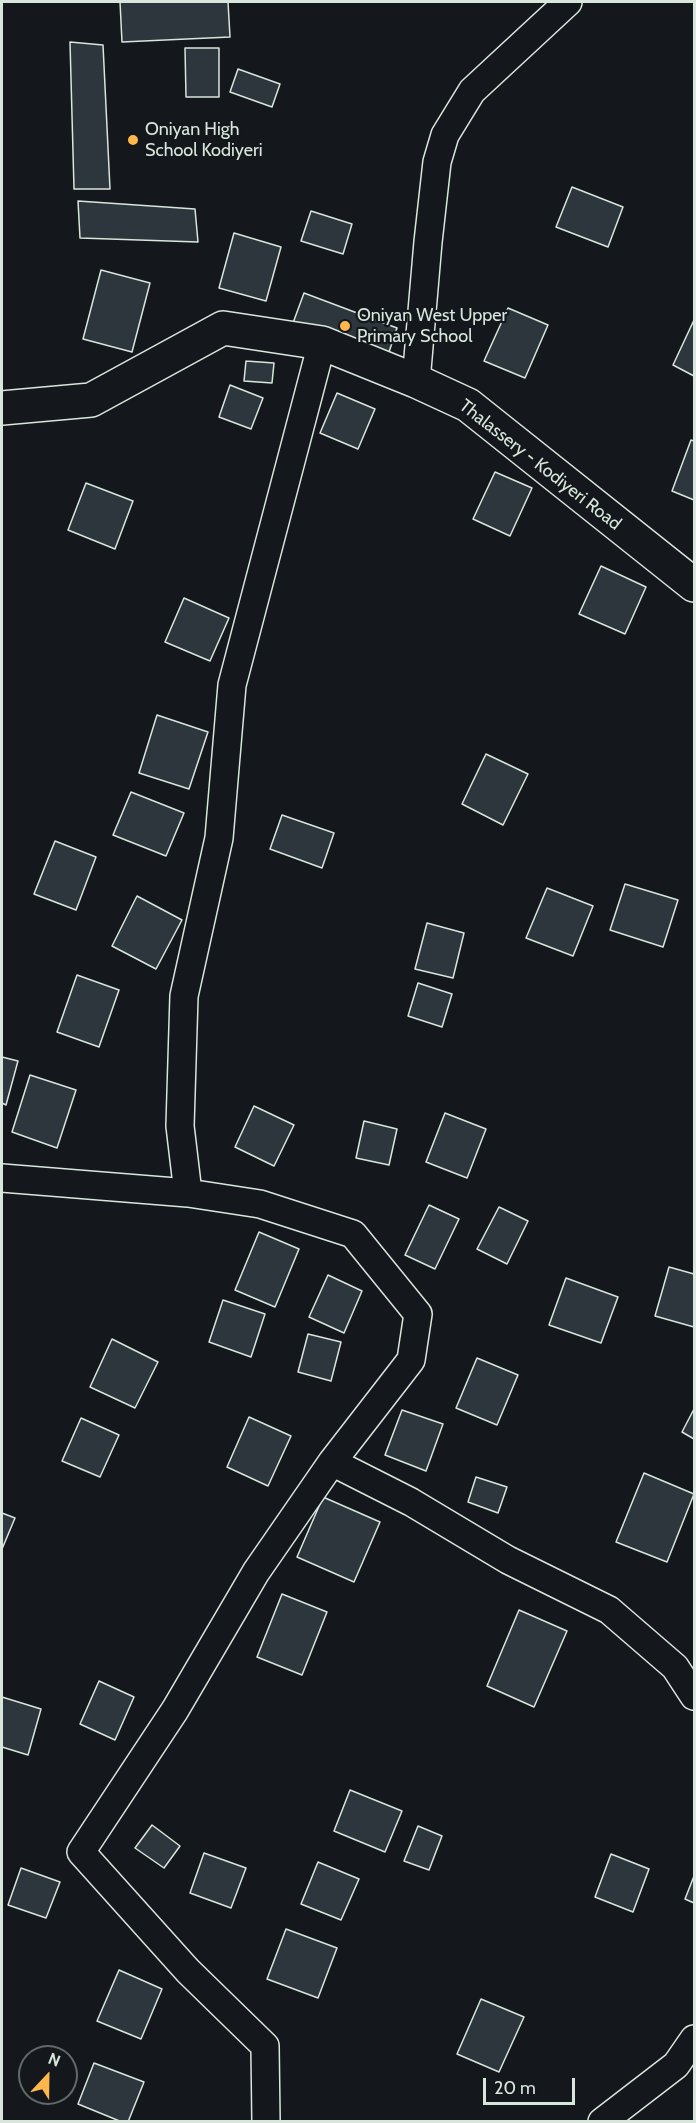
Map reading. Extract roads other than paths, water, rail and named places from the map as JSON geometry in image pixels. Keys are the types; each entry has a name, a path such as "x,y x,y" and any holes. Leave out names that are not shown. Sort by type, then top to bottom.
{"main road":[{"name":"Thalassery - Kodiyeri Road","path":"2,408 91,400 223,328 322,343 468,405 694,585"}],"street":[{"path":"416,381 430,219 437,162 445,135 472,91 568,2"},
{"path":"188,1192 180,1126 184,996 219,838 232,685 322,343"},
{"path":"2,1178 188,1192 260,1204 353,1234 418,1314 411,1360 333,1462 256,1572 176,1710 81,1852 188,1971 265,2046 266,2121"},
{"path":"333,1462 411,1502 508,1560 609,1610 675,1667 694,1696"},
{"path":"602,2121 676,2065 694,2039"}],"place":[{"name":"Oniyan High School Kodiyeri","path":"133,140"},
{"name":"Oniyan West Upper Primary School","path":"345,326"}]}
